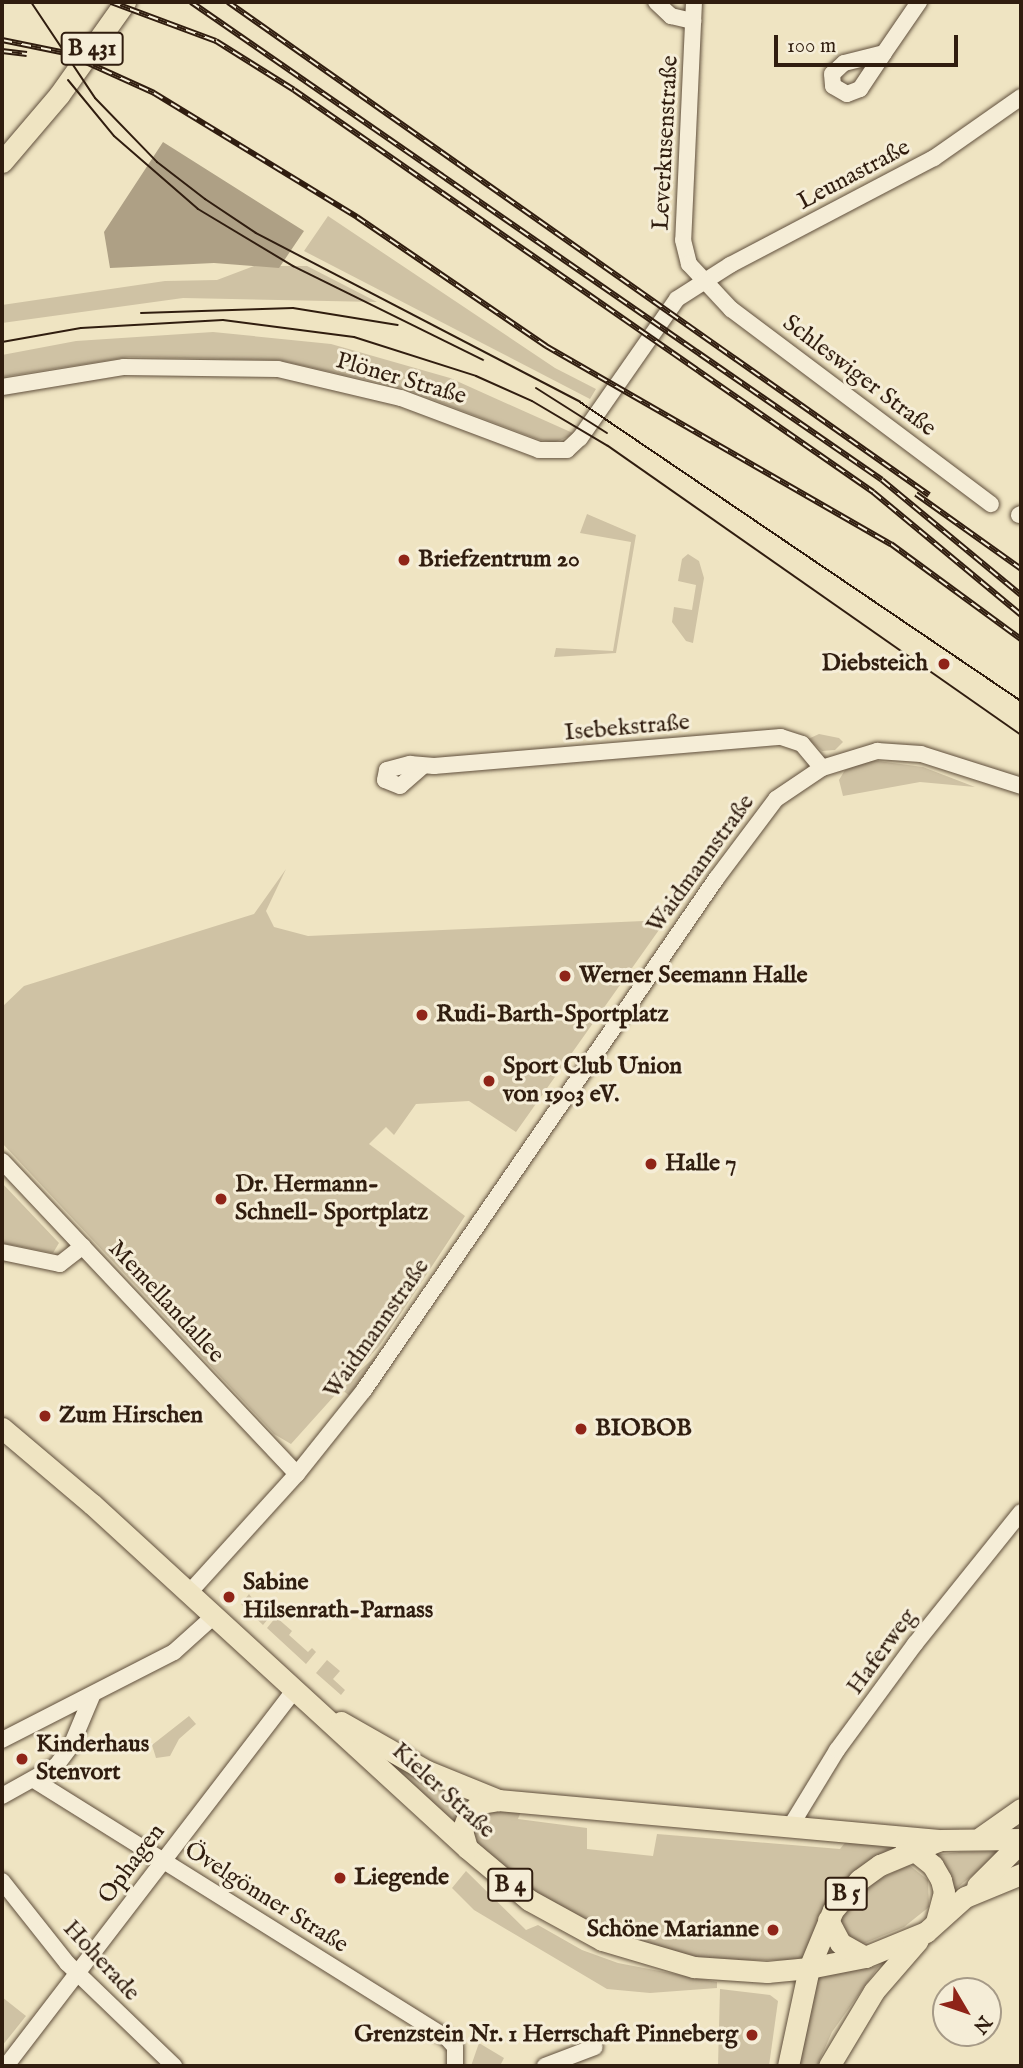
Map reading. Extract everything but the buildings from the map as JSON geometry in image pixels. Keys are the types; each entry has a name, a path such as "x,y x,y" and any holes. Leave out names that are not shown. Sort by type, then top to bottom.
{"main road":[{"name":"B 431","path":"2,162 59,96 125,2"},
{"name":"Kieler Straße","path":"2,1428 214,1616 467,1848 547,1911 626,1950 717,1970 809,1968 865,1957 931,1927 965,1897 1021,1874"},
{"name":"Kieler Straße","path":"300,1695 394,1754 498,1800 790,1827 888,1833 941,1840 1021,1840"},
{"name":"B 4","path":"467,1848 462,1831 467,1815 481,1803 498,1800"},
{"path":"979,1838 1021,1809"},
{"name":"B 4","path":"888,1833 916,1850 933,1866 943,1886 931,1927"},
{"name":"B 5","path":"788,2066 809,1968 828,1920 859,1880 941,1840"},
{"path":"965,1897 1021,1840"},
{"path":"828,1920 840,1943 865,1957"},
{"path":"829,2066 874,1991 931,1927"}],"street":[{"path":"656,2 671,16 693,21"},
{"name":"Leverkusenstraße","path":"694,2 683,240 689,264 702,281"},
{"path":"884,53 919,2"},
{"name":"Leunastraße","path":"702,281 934,158 1021,97"},
{"name":"Plöner Straße","path":"2,387 124,367 278,369 401,398 539,450 559,452 580,438 670,306 702,281"},
{"name":"Schleswiger Straße","path":"702,281 731,309 991,504"},
{"name":"Isebekstraße","path":"424,766 781,737 802,744 822,768"},
{"name":"Waidmannstraße","path":"188,1594 297,1474 377,1372 759,819 785,791 822,768 853,756 888,751 921,754 1021,786"},
{"name":"Memellandallee","path":"2,1161 297,1474"},
{"path":"2,1252 60,1264 83,1246"},
{"name":"Haferweg","path":"790,1827 837,1750 915,1644 1021,1512"},
{"path":"2,1740 174,1652 214,1616"},
{"name":"Ophagen","path":"6,2066 163,1861 300,1695"},
{"path":"2,1796 56,1766 71,1746 92,1696"},
{"name":"Övelgönner Straße","path":"34,1780 447,2038 455,2048 455,2066"},
{"name":"Hoherade","path":"2,1881 77,1975 174,2066"},
{"path":"545,2066 595,2048"}],"shaded area":[{"path":"163,142 304,231 279,268 214,263 110,268 104,232"},
{"path":"328,216 555,368 596,389 590,399 304,251"},
{"path":"254,266 307,266 377,302 183,298 2,323 2,305 165,281 217,280"},
{"path":"213,332 331,344 450,378 575,434 553,443 402,388 278,360 129,357 2,377 2,355 76,341"},
{"path":"587,514 636,535 616,653 554,657 556,648 613,651 631,542 580,533"},
{"path":"688,554 699,561 704,578 693,643 686,641 672,622 674,607 692,610 696,585 678,581 682,559"},
{"path":"819,734 839,738 843,742 835,750 822,751 808,739"},
{"path":"870,760 923,767 975,787 920,782 843,796 839,780 845,770"},
{"path":"286,869 266,911 274,927 308,936 666,920 516,1132 469,1101 416,1104 394,1135 386,1127 369,1144 465,1216 380,1345 291,1444 274,1434 2,1143 2,1007 24,986 254,914"},
{"path":"2,1183 59,1243 53,1253 2,1243"},
{"path":"379,1353 350,1396 342,1390 354,1376"},
{"path":"249,1594 267,1617 273,1613 263,1625 241,1604"},
{"path":"276,1617 292,1631 289,1635 308,1652 312,1648 316,1652 306,1664 267,1628"},
{"path":"327,1660 340,1671 333,1679 345,1690 341,1695 316,1673"},
{"path":"189,1716 196,1724 179,1739 170,1756 156,1758 152,1745"},
{"path":"365,1747 468,1802 453,1825"},
{"path":"485,1810 521,1811 518,1819 587,1828 587,1849 653,1856 657,1834 840,1849 848,1839 890,1848 829,1900 803,1960 704,1960 610,1934 528,1889 474,1840 472,1826"},
{"path":"1003,1851 953,1891 934,1855 959,1852"},
{"path":"909,1865 928,1880 929,1907 904,1927 858,1946 838,1927 845,1911 877,1880"},
{"path":"466,1871 526,1930 538,1925 582,1950 618,1963 717,1982 717,1988 650,1993 607,1989 474,1910 452,1888"},
{"path":"879,1966 832,2032 817,2066 797,2066 817,1977"},
{"path":"720,1989 770,1995 778,2001 769,2066 718,2066"},
{"path":"2,1997 26,2016 2,2046"},
{"path":"479,2043 504,2058 500,2066 471,2066"}],"tram line":[{"path":"31,2 95,98 157,162 205,199 256,233 580,402 1021,701"},
{"path":"68,80 114,136 198,209 293,266 483,360"},
{"path":"141,313 293,308 398,325"},
{"path":"2,342 81,328 223,320 354,337 476,376 532,401 608,446 1021,735"},
{"path":"536,388 607,433"}],"railway":[{"path":"111,2 216,41 294,90 873,492 1021,615"},
{"path":"191,2 882,480 1021,595"},
{"path":"228,2 929,495"},
{"path":"2,40 66,53 154,93 357,217 546,346 891,544 1021,639"},
{"path":"2,51 27,54"},
{"path":"916,494 1021,569"}],"place":[{"name":"Briefzentrum 20","path":"404,560"},
{"name":"Diebsteich","path":"944,664"},
{"name":"Werner Seemann Halle","path":"565,976"},
{"name":"Rudi-Barth-Sportplatz","path":"422,1015"},
{"name":"Sport Club Union von 1903 eV.","path":"489,1081"},
{"name":"Halle 7","path":"651,1164"},
{"name":"Dr. Hermann- Schnell- Sportplatz","path":"221,1199"},
{"name":"Zum Hirschen","path":"45,1416"},
{"name":"BIOBOB","path":"581,1429"},
{"name":"Sabine Hilsenrath-Parnass","path":"229,1597"},
{"name":"Kinderhaus Stenvort","path":"22,1759"},
{"name":"Liegende","path":"340,1878"},
{"name":"Schöne Marianne","path":"773,1930"},
{"name":"Grenzstein Nr. 1 Herrschaft Pinneberg","path":"752,2035"}]}
